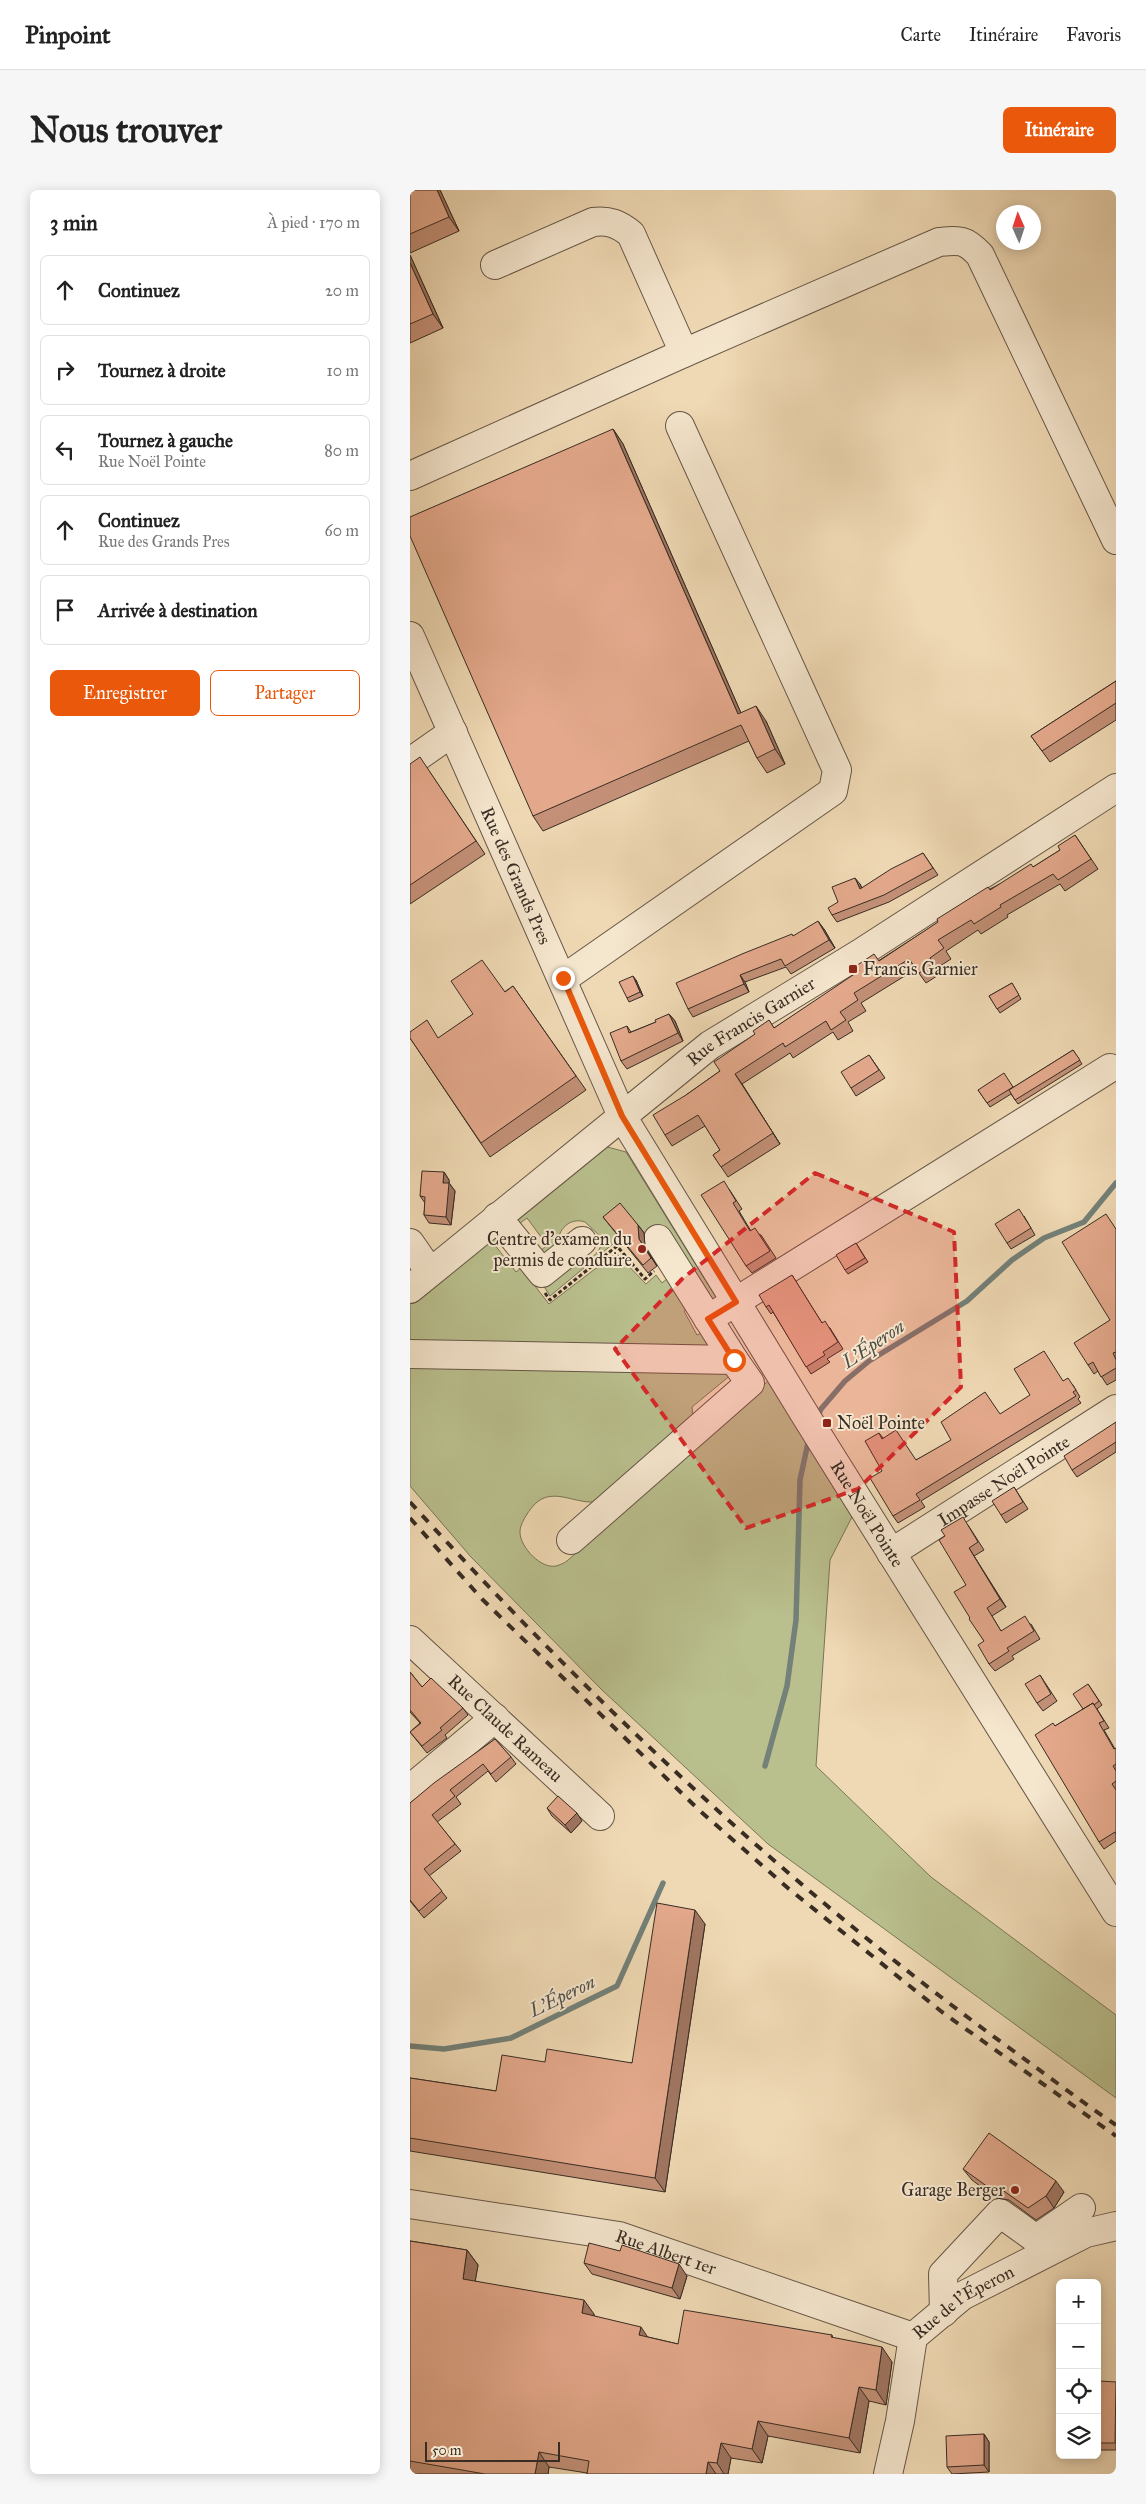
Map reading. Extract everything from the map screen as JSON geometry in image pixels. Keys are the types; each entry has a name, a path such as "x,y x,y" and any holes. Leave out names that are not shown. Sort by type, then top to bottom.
{"street":[{"path":"495,265 593,222 606,221 622,227 631,234 684,353"},
{"path":"410,476 684,353 939,242 960,240 971,245 980,255 1116,540"},
{"path":"563,978 833,791 836,770 680,426"},
{"name":"Rue des Grands Pres","path":"410,636 563,978 622,1116"},
{"path":"410,762 453,732"},
{"name":"Rue Francis Garnier","path":"420,1280 710,1045 859,954 1116,788"},
{"path":"708,1319 1110,1068"},
{"name":"Rue Noël Pointe","path":"622,1116 1116,1912"},
{"path":"497,1217 542,1272 582,1240"},
{"path":"410,1242 420,1280"},
{"path":"571,1540 750,1383 664,1248"},
{"path":"410,1354 734,1360"},
{"name":"Impasse Noël Pointe","path":"891,1552 1116,1409"},
{"name":"Rue Claude Rameau","path":"410,1640 600,1816"},
{"path":"410,1789 495,1718"},
{"name":"Rue Albert 1er","path":"410,2204 619,2236 913,2337"},
{"path":"944,2312 943,2274 1000,2213 1036,2239 1080,2208"},
{"name":"Rue de l'Éperon","path":"888,2474 900,2422 913,2337 962,2296 1086,2233 1116,2226"}],"path":[{"path":"540,1286 550,1300 617,1246 645,1279 664,1248"}],"highlighted area":[{"path":"815,1173 954,1232 961,1387 858,1489 746,1528 615,1349 682,1279"}],"green space":[{"path":"600,1145 626,1152 717,1299 711,1304 660,1225 645,1234 626,1211 620,1238 550,1296 540,1280 564,1261 581,1262 594,1256 601,1246 599,1235 585,1222 573,1221 564,1227 561,1232 558,1249 543,1263 536,1255 547,1245 527,1218 516,1226 512,1219"},
{"path":"496,1232 502,1238 494,1244 516,1272 521,1268 549,1304 616,1253 646,1284 656,1275 662,1283 675,1272 695,1305 684,1311 697,1335 710,1329 725,1349 410,1347 410,1303"},
{"path":"410,1364 723,1369 732,1374 692,1407 693,1420 605,1499 587,1502 550,1496 541,1499 533,1506 521,1526 521,1539 528,1551 538,1561 550,1566 557,1566 567,1561 768,1381 852,1517 830,1560 816,1766 931,1877 1116,2015 1116,2098 768,1844 602,1690 471,1557 410,1486"}],"building":[{"path":"410,190 437,190 449,217 410,234"},
{"path":"410,263 433,314 410,324"},
{"path":"613,429 738,714 756,706 775,749 757,758 741,725 533,816 410,536 410,517"},
{"path":"1116,681 1116,703 1042,751 1031,736"},
{"path":"420,757 476,841 410,885 410,764"},
{"path":"1075,835 1091,859 1058,880 1053,874 1000,905 1001,907 974,924 971,920 938,940 944,948 930,958 933,964 919,973 909,959 854,993 858,1000 840,1012 846,1020 831,1030 826,1021 785,1047 783,1043 735,1074 773,1133 721,1167 713,1155 720,1150 698,1115 665,1135 653,1115 720,1071 714,1062 755,1034 753,1031 769,1020 774,1028 859,971 856,966 874,954 879,961 938,922 937,919 988,887 990,890 1031,864 1033,867 1060,850 1058,846"},
{"path":"923,853 933,868 884,895 832,915 828,908 838,902 832,887 855,878 860,889 891,869"},
{"path":"818,921 829,940 785,966 781,959 740,975 744,984 688,1009 676,983 742,954 792,934 793,936"},
{"path":"482,960 505,992 513,986 576,1076 481,1143 410,1038 410,1032 427,1020 438,1038 473,1014 451,981"},
{"path":"633,976 640,992 627,998 619,982"},
{"path":"1012,983 1019,995 997,1009 989,996"},
{"path":"669,1014 678,1033 621,1061 610,1033 627,1026 629,1033 656,1022 655,1020"},
{"path":"1073,1050 1080,1060 1015,1100 1009,1090"},
{"path":"869,1055 879,1070 851,1088 841,1072"},
{"path":"1004,1073 1013,1087 987,1103 978,1090"},
{"path":"422,1171 444,1172 443,1183 449,1183 446,1217 424,1215 425,1197 420,1196"},
{"path":"724,1181 736,1201 733,1203 750,1231 755,1228 770,1251 746,1266 701,1195"},
{"name":"Centre d'examen du permis de conduire","path":"620,1203 638,1225 639,1239 651,1258 643,1265 603,1217"},
{"path":"1019,1209 1031,1228 1007,1243 995,1224"},
{"path":"1106,1214 1116,1229 1116,1352 1113,1353 1116,1360 1116,1368 1101,1377 1093,1362 1088,1365 1074,1343 1110,1320 1062,1242"},
{"path":"856,1243 865,1258 845,1270 836,1255"},
{"path":"792,1275 822,1323 825,1321 838,1342 823,1352 825,1355 806,1367 769,1305 766,1307 759,1295"},
{"path":"1044,1351 1063,1381 1068,1378 1076,1390 1073,1392 1076,1396 916,1494 920,1500 893,1516 870,1478 882,1471 865,1441 879,1433 882,1439 896,1430 916,1460 951,1440 941,1422 985,1392 1000,1414 1030,1395 1014,1369"},
{"path":"1116,1422 1116,1442 1072,1470 1064,1456"},
{"path":"1014,1487 1023,1502 1001,1515 992,1501"},
{"path":"963,1517 978,1542 969,1548 1000,1599 987,1608 1001,1631 1025,1616 1034,1631 1007,1648 1009,1651 989,1664 978,1645 984,1641 954,1592 966,1585 939,1540 945,1536 941,1530"},
{"path":"410,1672 422,1687 431,1678 463,1708 440,1728 442,1730 422,1746 410,1732 421,1723 410,1710"},
{"path":"1040,1675 1051,1694 1037,1703 1025,1684"},
{"path":"1088,1684 1099,1701 1083,1709 1073,1694"},
{"path":"1093,1703 1104,1721 1099,1723 1114,1749 1116,1748 1116,1764 1113,1766 1116,1771 1116,1781 1112,1784 1116,1790 1116,1834 1115,1832 1099,1842 1035,1735 1053,1723 1055,1726"},
{"path":"495,1739 511,1757 491,1774 483,1764 450,1790 455,1796 432,1815 455,1844 424,1869 442,1891 419,1911 410,1900 410,1803 434,1783"},
{"path":"558,1796 577,1813 565,1825 547,1808"},
{"path":"657,1903 695,1910 655,2178 410,2138 410,2078 496,2091 502,2055 545,2062 547,2049 632,2063"},
{"path":"989,2133 1056,2181 1046,2196 1028,2208 1001,2189 988,2187 963,2169"},
{"path":"410,2241 467,2250 463,2279 584,2300 582,2313 641,2327 639,2335 678,2344 684,2310 832,2335 831,2337 882,2347 876,2390 859,2387 849,2438 758,2421 752,2449 721,2443 717,2463 708,2462 706,2474 587,2474 589,2461 539,2452 535,2474 485,2474 410,2461"},
{"path":"589,2243 620,2251 622,2245 679,2264 672,2288 584,2263"},
{"path":"1101,2381 1116,2382 1115,2443 1101,2443"},
{"path":"984,2434 984,2465 947,2467 946,2436"}],"waterway":[{"name":"L'Éperon","path":"817,1418 821,1409 845,1381 869,1361 967,1301 1012,1260 1044,1238 1084,1222 1116,1183"},
{"name":"L'Éperon","path":"765,1766 787,1686 796,1620 800,1480 809,1438"},
{"name":"L'Éperon","path":"410,2046 444,2049 511,2038 617,1986 663,1883"}],"railway":[{"path":"410,1502 549,1649 695,1790 848,1923 927,1986 1116,2125"},
{"path":"410,1518 482,1599 699,1810 789,1889 942,2012 1116,2136"}],"place":[{"name":"Francis Garnier","path":"853,969"},
{"name":"Centre d'examen du permis de conduire","path":"642,1249"},
{"name":"Noël Pointe","path":"827,1423"},
{"name":"Garage Berger","path":"1015,2190"}],"route":[{"path":"563,978 622,1116 736,1302 708,1319 734,1360"}]}
